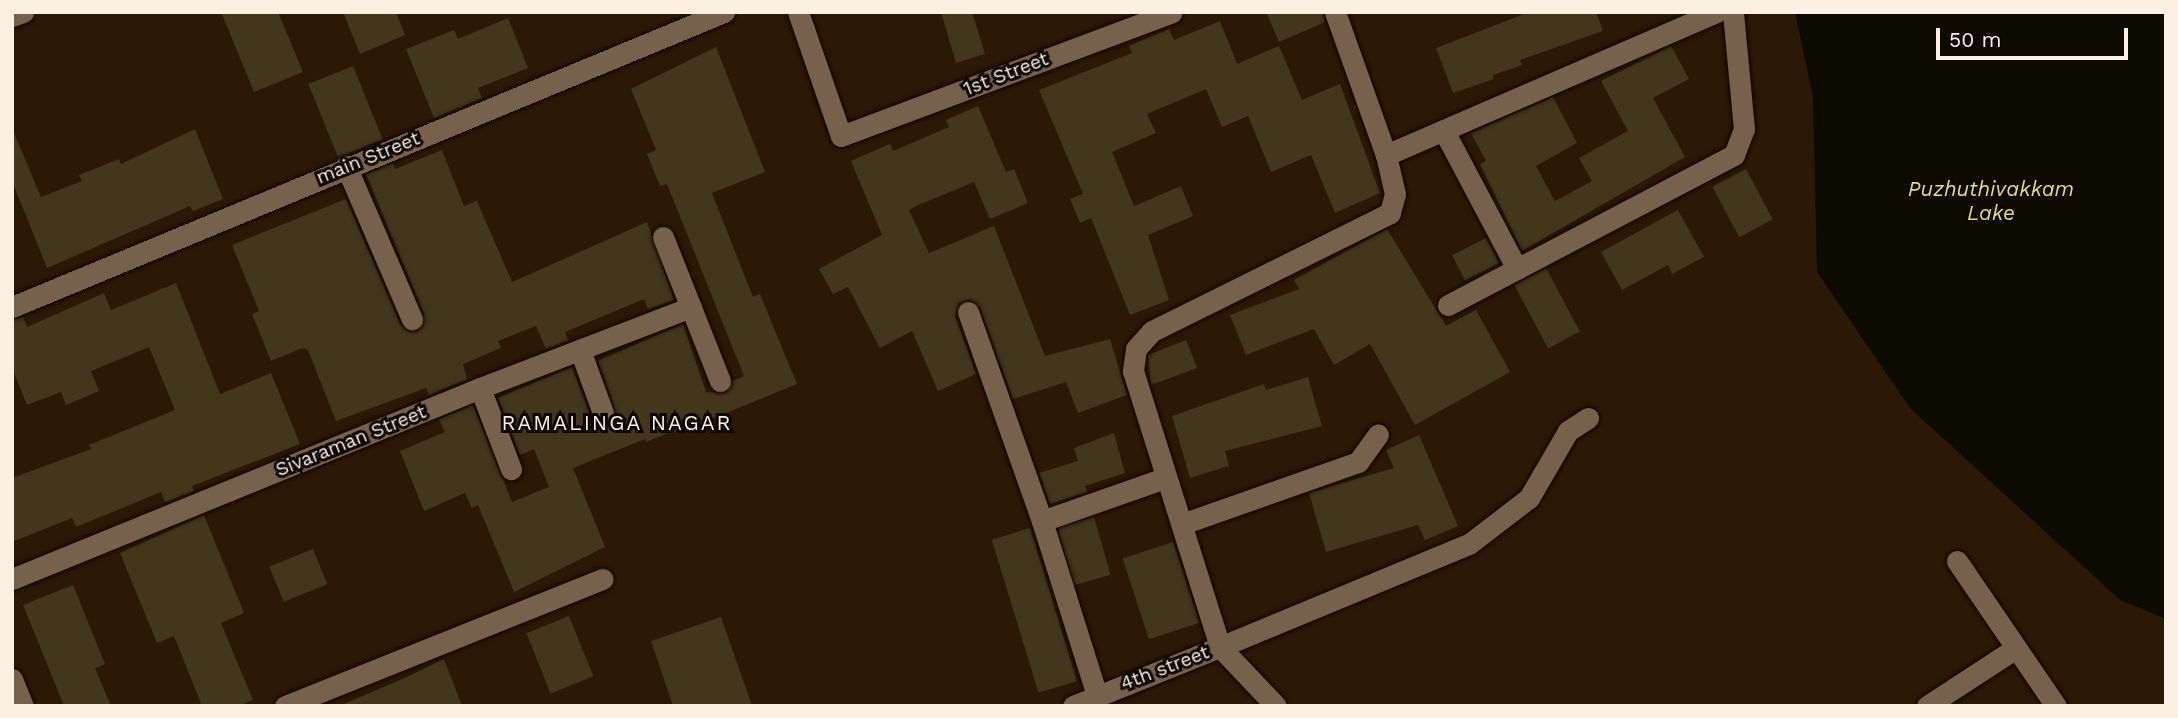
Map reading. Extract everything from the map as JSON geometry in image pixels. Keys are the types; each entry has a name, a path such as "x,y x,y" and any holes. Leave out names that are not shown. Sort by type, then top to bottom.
{"street":[{"path":"12,16 23,12"},
{"name":"main Street","path":"12,307 346,166 724,12"},
{"name":"1st Street","path":"798,12 841,136 1172,12"},
{"path":"1335,12 1386,155 1395,194 1390,214 1152,331 1136,348 1133,371 1220,647 1469,544 1529,498 1568,431 1588,418"},
{"path":"1386,155 1717,12"},
{"path":"1448,305 1734,155 1744,129 1733,12"},
{"path":"1444,131 1517,269"},
{"path":"346,166 412,319"},
{"path":"663,237 720,381"},
{"name":"Sivaraman Street","path":"12,579 480,388 691,307"},
{"path":"968,312 1042,521 1097,695"},
{"path":"580,349 603,414"},
{"path":"480,388 511,469"},
{"path":"1182,524 1358,462 1378,434"},
{"path":"1042,521 1165,478"},
{"path":"1957,561 2056,706"},
{"path":"285,706 603,579"},
{"name":"4th street","path":"1073,706 1220,647 1276,706"},
{"path":"1927,706 2016,648"},
{"path":"12,680 23,706"}],"water":[{"name":"Puzhuthivakkam Lake","path":"1795,12 2166,12 2166,619 2120,600 1910,408 1817,272 1813,97"}],"building":[{"path":"221,12 278,12 303,72 254,92"},
{"path":"343,12 396,12 405,35 360,54"},
{"path":"941,12 972,12 985,54 956,63"},
{"path":"1266,12 1322,12 1325,22 1279,42"},
{"path":"1529,12 1596,12 1603,31 1520,60 1522,65 1493,75 1494,79 1453,93 1436,48"},
{"path":"508,18 528,68 478,88 482,98 434,118 406,49 454,30 458,39"},
{"path":"1220,21 1237,64 1279,46 1302,100 1340,84 1380,193 1335,213 1311,155 1271,172 1248,116 1222,127 1206,89 1147,114 1156,133 1112,152 1134,206 1181,186 1193,216 1148,235 1169,300 1130,315 1091,218 1080,223 1070,199 1083,194 1039,90 1132,53 1129,46 1169,29 1174,40"},
{"path":"1671,46 1689,79 1653,98 1685,157 1522,251 1480,164 1486,161 1471,133 1553,97 1577,143 1536,166 1555,201 1592,181 1579,158 1628,131 1601,81"},
{"path":"716,47 765,172 712,193 753,297 760,294 797,384 699,424 698,421 646,442 645,439 573,468 605,547 514,592 478,505 472,508 465,493 424,511 400,451 445,432 439,419 473,405 512,502 549,487 534,449 520,455 498,398 572,367 591,418 600,426 608,425 615,409 598,361 683,324 706,392 725,393 733,381 744,376 667,184 660,186 647,154 656,150 631,89"},
{"path":"353,66 383,139 338,157 308,84"},
{"path":"978,106 1006,172 1014,169 1028,203 990,219 974,182 916,206 909,210 929,253 994,226 1045,356 1110,339 1127,395 1078,413 1066,382 1013,399 980,308 970,299 959,303 955,316 976,374 938,391 912,331 880,348 848,287 833,294 819,269 882,235 851,161 890,144 893,151 949,127 946,120"},
{"path":"12,128 41,197 82,181 79,175 119,159 121,164 195,129 223,199 193,211 190,206 47,268 12,181"},
{"path":"442,150 464,206 477,201 512,282 647,222 674,300 648,309 644,299 565,332 568,340 546,349 536,326 498,341 501,348 463,364 467,379 429,395 426,388 336,421 308,350 302,348 271,361 252,314 259,311 232,245 346,199 400,324 410,332 418,331 424,314 366,174 393,163 395,169"},
{"path":"1746,169 1773,219 1739,237 1712,187"},
{"path":"1678,210 1704,257 1672,274 1668,265 1622,290 1601,252"},
{"path":"1387,229 1446,326 1476,310 1510,372 1415,425 1370,344 1334,365 1314,329 1246,355 1230,315 1299,289 1294,280"},
{"path":"1486,238 1499,263 1465,280 1452,255"},
{"path":"1546,268 1580,332 1548,348 1514,285"},
{"path":"176,283 220,394 271,373 300,444 192,486 194,491 165,502 161,492 76,527 72,518 12,542 12,478 91,449 89,445 175,410 149,347 91,371 99,391 66,405 61,392 27,405 12,368 12,320 23,317 27,327 104,293 111,310"},
{"path":"1186,340 1197,368 1151,385 1148,355"},
{"path":"1308,377 1322,426 1225,451 1229,466 1190,478 1172,416 1264,384 1266,390"},
{"path":"1114,433 1125,473 1085,486 1087,492 1050,504 1039,473 1078,461 1074,448"},
{"path":"1419,435 1458,526 1425,540 1418,525 1326,552 1309,493 1394,468 1386,450"},
{"path":"204,515 244,613 221,623 253,700 239,706 202,706 174,636 157,643 120,553"},
{"path":"1094,517 1111,575 1074,585 1057,527"},
{"path":"1030,528 1077,681 1039,693 992,540"},
{"path":"1173,542 1199,623 1149,639 1123,558"},
{"path":"313,549 327,584 284,602 269,567"},
{"path":"73,585 105,664 95,668 111,706 64,706 23,605"},
{"path":"569,616 593,676 551,693 526,633"},
{"path":"721,617 752,706 673,706 651,641"},
{"path":"444,659 462,706 339,706 407,677"}],"district":[{"name":"RAMALINGA NAGAR","path":"617,423"}]}
